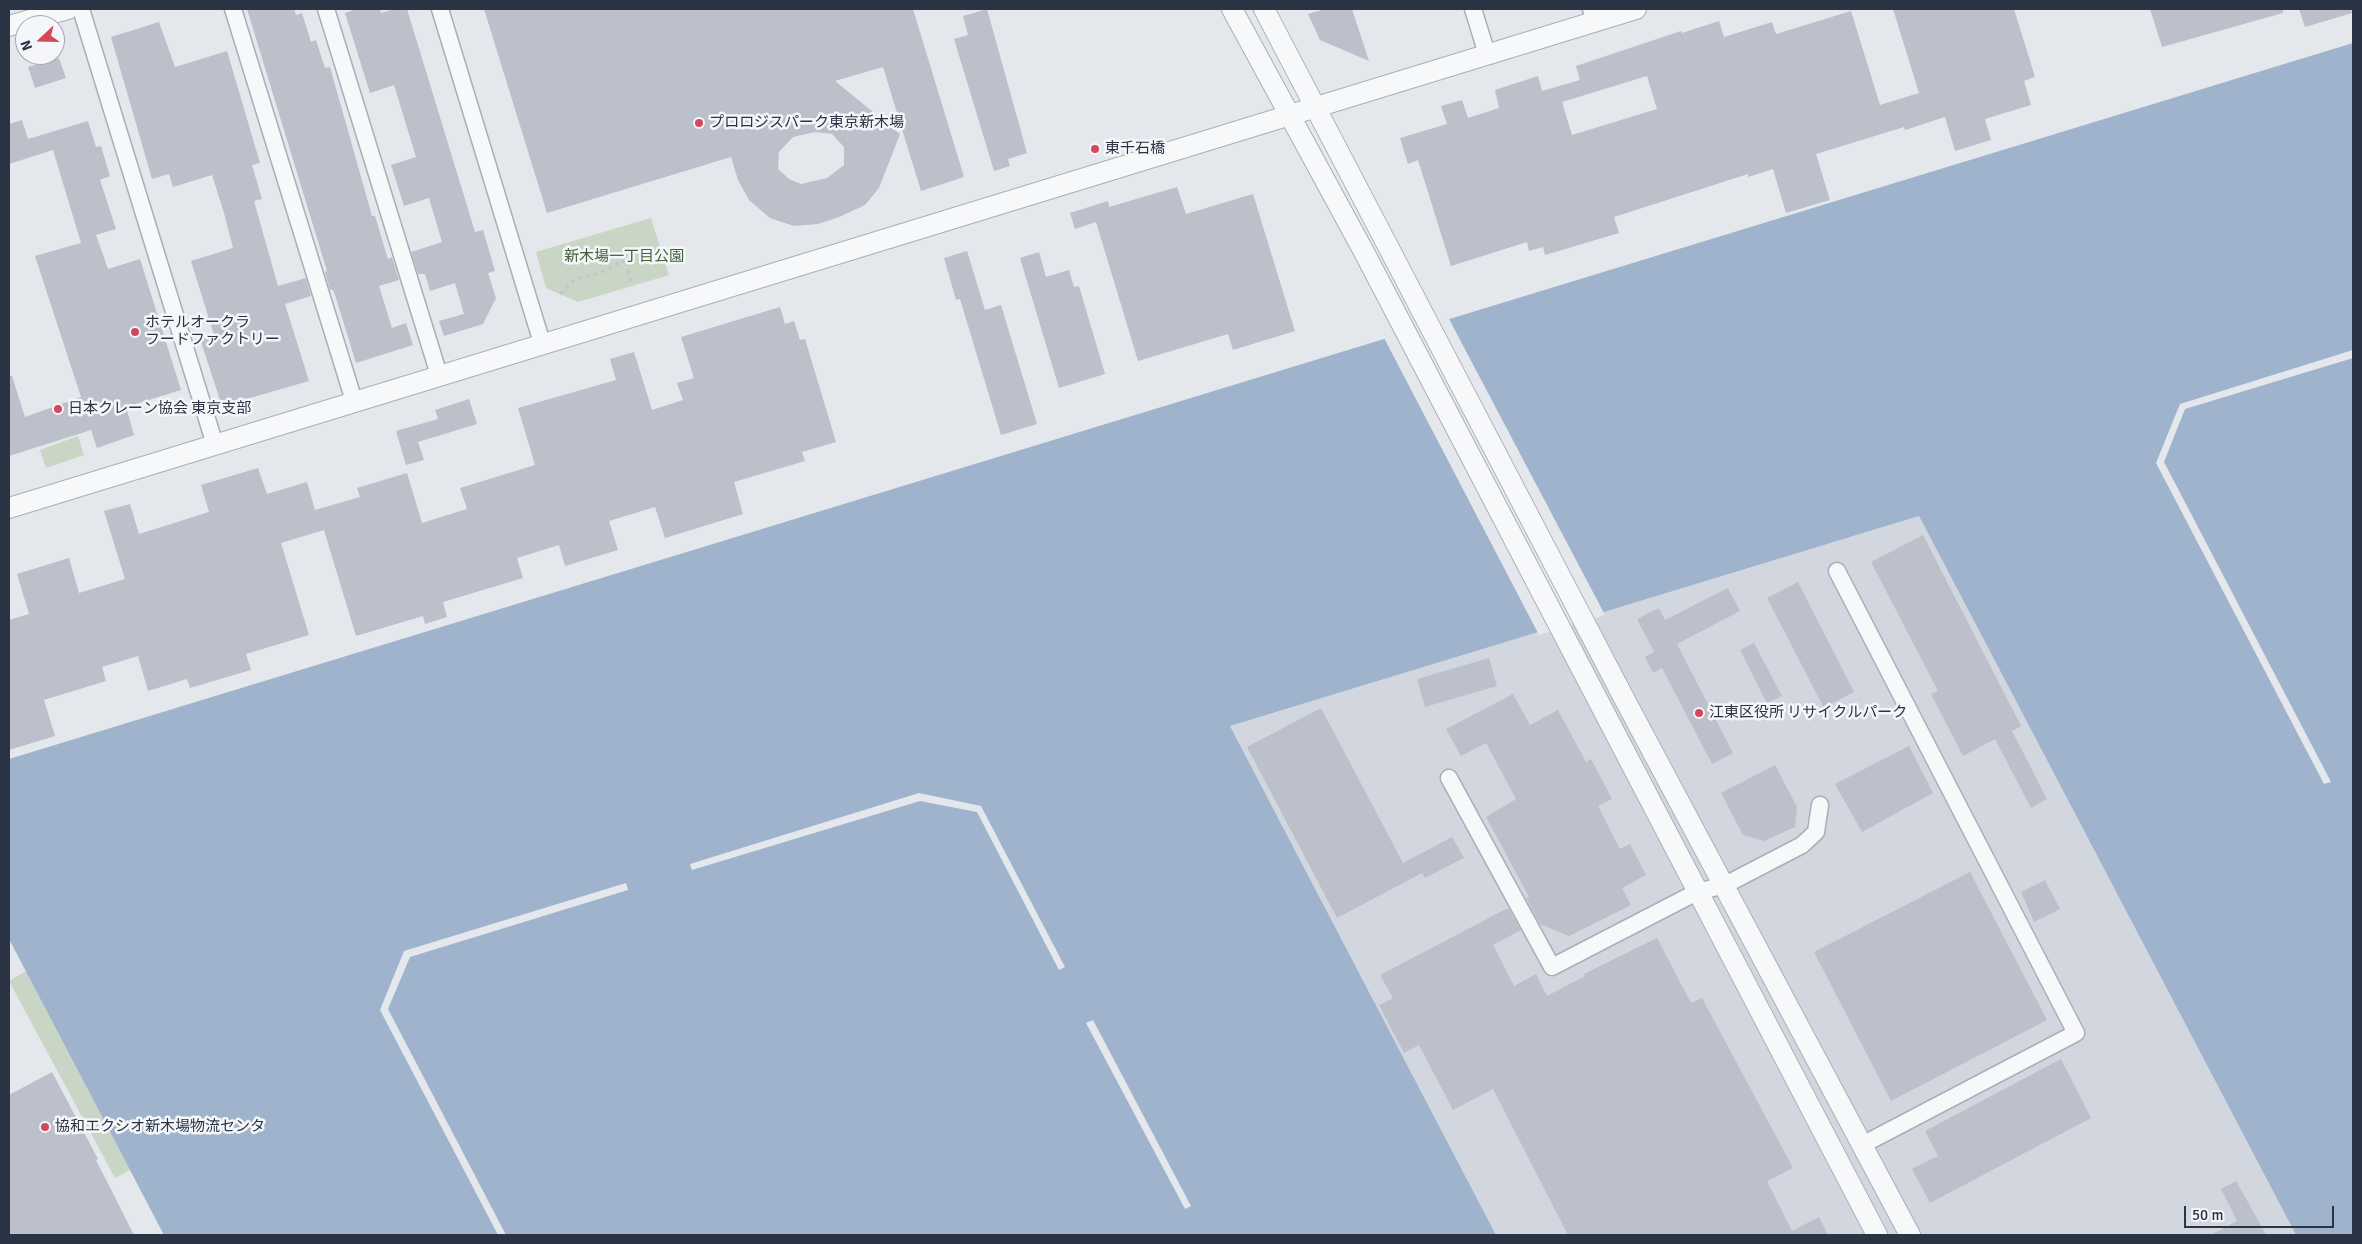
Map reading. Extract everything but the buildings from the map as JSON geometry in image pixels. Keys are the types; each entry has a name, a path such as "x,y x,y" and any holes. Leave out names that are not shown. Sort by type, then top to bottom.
{"street":[{"path":"9,26 68,9"},
{"path":"81,9 215,445"},
{"path":"233,9 354,401"},
{"path":"326,9 439,375"},
{"path":"440,9 542,343"},
{"path":"1232,9 1364,252 1878,1235"},
{"path":"1264,9 1626,702 1910,1235"},
{"path":"1473,9 1487,54"},
{"path":"9,508 542,343 1315,108 1487,54 1593,15 1636,9"},
{"path":"1836,571 2076,1033 1862,1145"},
{"path":"1449,778 1552,967 1697,892 1725,885 1802,845 1816,832 1820,818 1820,805"}],"path":[{"path":"560,294 575,279 605,271 620,262 628,261 632,286"}],"shaded area":[{"path":"1919,516 2296,1235 1496,1235 1230,726"}],"green space":[{"name":"新木場一丁目公園","path":"651,218 669,275 578,302 546,288 536,252"},
{"path":"78,436 84,455 46,468 40,450"},
{"path":"26,971 130,1170 115,1178 9,981"}],"water":[{"path":"2353,43 2353,1235 2296,1235 1919,516 1230,726 1496,1235 164,1235 9,939 9,759"}],"pier":[{"path":"1448,317 1605,615 1539,635 1383,336"},
{"path":"2353,350 2353,358 2185,409 2164,462 2331,782 2324,784 2156,463 2180,404"},
{"path":"919,793 981,806 1065,967 1059,970 977,812 920,801 692,870 690,864"},
{"path":"626,883 628,890 410,957 388,1009 506,1235 498,1235 380,1010 404,951"},
{"path":"1093,1020 1191,1206 1185,1209 1086,1023"}],"place":[{"name":"プロロジスパーク東京新木場","path":"699,123"},
{"name":"東千石橋","path":"1095,149"},
{"name":"ホテルオークラ フードファクトリー","path":"135,332"},
{"name":"日本クレーン協会 東京支部","path":"58,409"},
{"name":"江東区役所 リサイクルパーク","path":"1699,713"},
{"name":"協和エクシオ新木場物流センタ","path":"45,1127"}]}
